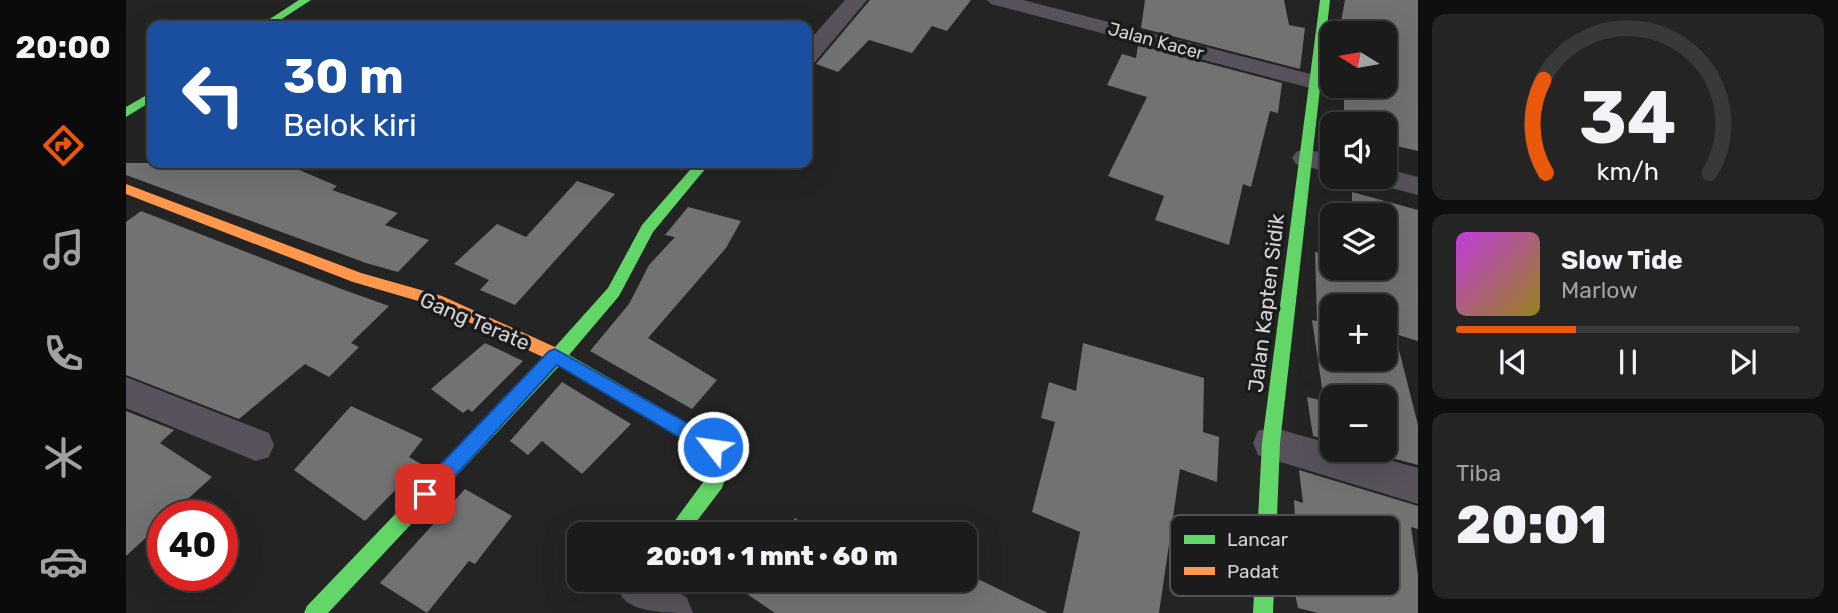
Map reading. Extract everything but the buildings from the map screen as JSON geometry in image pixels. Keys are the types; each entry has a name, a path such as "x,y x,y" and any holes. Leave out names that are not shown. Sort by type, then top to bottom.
{"street":[{"path":"272,21 306,0"},
{"path":"812,51 856,0"},
{"name":"Jalan Kacer","path":"998,0 1314,82"},
{"name":"Jalan Kapten Sidik","path":"1268,515 1271,443 1325,0"},
{"path":"126,113 147,99"},
{"path":"1305,158 1320,161"},
{"path":"314,613 597,314 614,292 647,229 699,168"},
{"path":"1397,181 1418,186"},
{"name":"Gang Terate","path":"126,189 358,278 436,300 555,356 713,447 721,464 715,482 684,522"},
{"path":"126,391 256,445"},
{"path":"1271,443 1418,486"},
{"path":"640,592 671,613"}],"traffic: fast":[{"path":"272,21 306,0"},
{"path":"1268,515 1271,443 1325,0"},
{"path":"126,113 147,99"},
{"path":"314,613 597,314 614,292 647,229 699,168"},
{"path":"551,353 713,447 721,464 715,482 684,522"},
{"path":"1263,613 1264,596"}],"traffic: slow":[{"path":"126,189 358,278 436,300 551,353"}],"route":[{"path":"425,494 555,356 713,447"}]}
